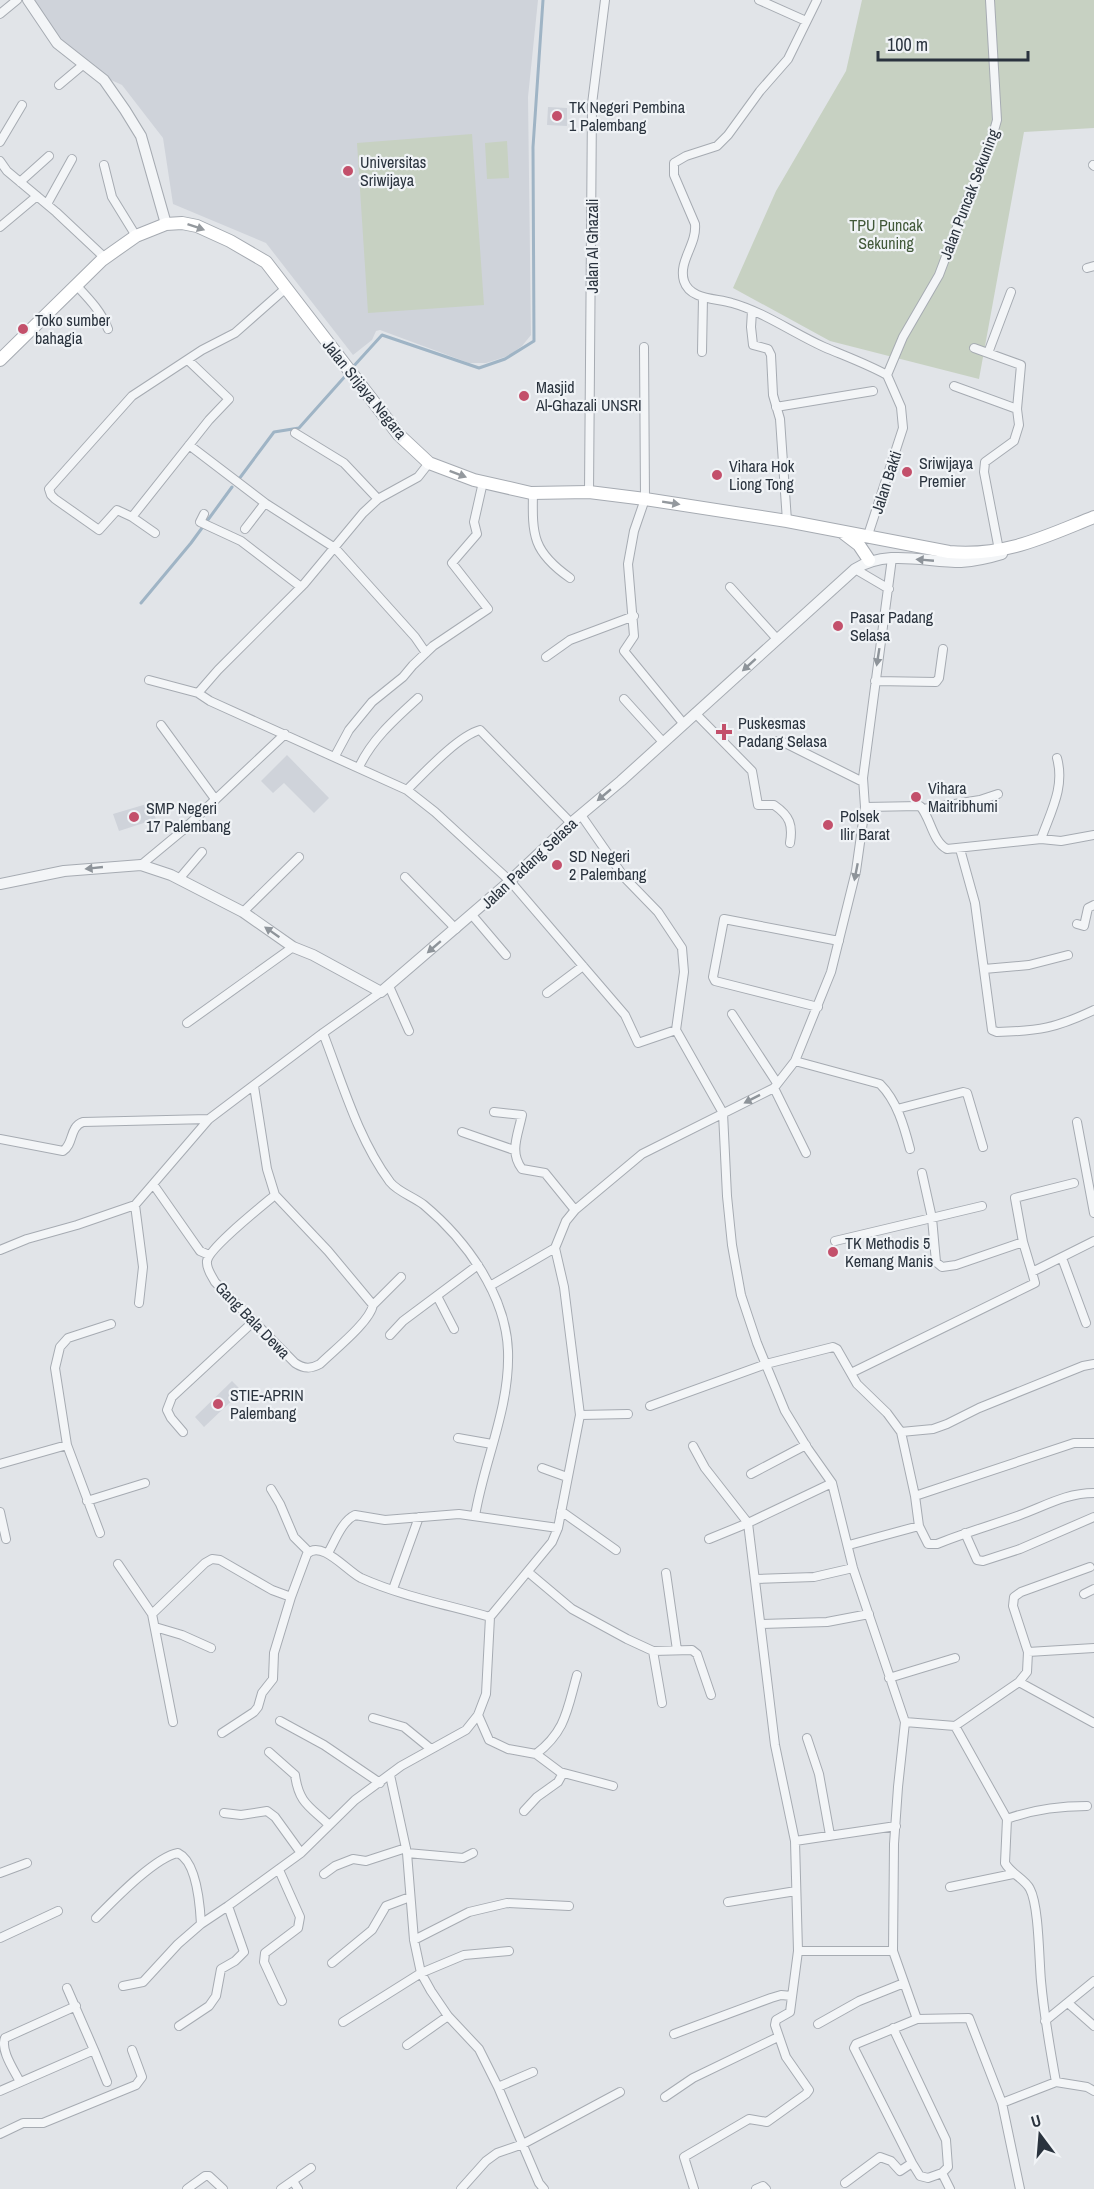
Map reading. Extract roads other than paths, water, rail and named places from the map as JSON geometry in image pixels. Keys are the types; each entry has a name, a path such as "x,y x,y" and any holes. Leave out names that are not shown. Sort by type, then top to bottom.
{"main road":[{"name":"Jalan Srijaya Negara","path":"2,355 105,258 136,236 166,224 182,223 197,226 230,241 266,262 399,435 429,463 483,482 533,493 589,492 645,499 868,535 949,552 973,554 1023,546 1094,517"},
{"path":"841,531 859,545 869,560"}],"street":[{"path":"0,14 17,0"},
{"path":"28,0 57,43 104,80 141,136 166,224"},
{"name":"Jalan Al Ghazali","path":"589,492 591,104 604,0"},
{"path":"759,0 806,21"},
{"path":"817,0 788,59 760,91 728,135 717,146 686,156 673,166 674,175 696,231 682,268 684,281 691,292 752,311 887,375"},
{"name":"Jalan Puncak Sekuning","path":"887,375 903,337 939,275 988,152 997,120 990,0"},
{"path":"59,85 84,64"},
{"path":"0,142 22,105"},
{"path":"0,123 8,129"},
{"path":"20,182 49,156"},
{"path":"47,204 72,159"},
{"path":"0,161 7,171 47,204 105,258"},
{"path":"104,165 112,197 136,236"},
{"path":"0,227 37,196"},
{"path":"76,285 93,303 108,328"},
{"path":"155,533 117,510 99,530 55,499 49,489 132,396 189,361 202,350 235,333 286,288"},
{"path":"988,353 1011,292"},
{"path":"702,352 704,297"},
{"path":"752,311 753,345 771,353 773,395 780,419 787,521"},
{"path":"644,347 645,499 634,531 628,564 634,636 624,652 683,723"},
{"path":"974,348 1021,365 1017,409 1019,425 1014,441 985,462 984,472 999,550"},
{"path":"132,517 229,398 189,361"},
{"name":"Jalan Bakti","path":"868,535 903,428 901,407 887,375"},
{"path":"954,386 1017,409"},
{"path":"776,407 873,391"},
{"path":"295,432 344,463 378,499"},
{"path":"189,445 265,503 334,548 415,637 426,653"},
{"path":"198,693 301,587 363,513 378,499 418,477 429,463"},
{"path":"335,756 349,730 372,702 403,677 426,653 488,609 453,563 477,534 474,522 483,482"},
{"path":"533,493 535,541 550,563 570,578"},
{"path":"245,529 265,503"},
{"path":"204,514 200,522 241,541 301,587"},
{"name":"Jalan Padang Selasa","path":"385,989 472,915 571,823 855,569 869,560 892,558 970,561 1000,555 1023,546"},
{"path":"123,1986 143,1982 178,1944 201,1924 301,1853 355,1800 401,1766 466,1730 478,1715 486,1694 490,1617 552,1542 558,1528 580,1415 564,1287 555,1248 566,1221 575,1210 642,1154 776,1085 795,1061 831,972 856,871 865,807 863,782 874,681 892,558"},
{"path":"855,569 889,589"},
{"path":"730,587 777,639"},
{"path":"546,657 570,640 634,616"},
{"path":"874,681 936,682 939,678 943,649"},
{"path":"148,680 198,693 210,701 407,790 435,812 510,881 625,1016 638,1043 676,1030"},
{"path":"359,767 368,750 389,725 417,698"},
{"path":"624,699 663,742"},
{"path":"694,713 752,771 758,805 774,805 790,822 792,830 790,843"},
{"path":"161,725 215,799"},
{"path":"407,790 432,764 469,735 480,730 571,823"},
{"path":"141,865 285,734"},
{"path":"776,741 783,742 863,782"},
{"path":"1041,839 1059,788 1061,772 1057,758"},
{"path":"923,809 980,800 998,794"},
{"path":"865,807 916,805 923,809 944,848 960,849 1041,839 1061,841 1094,836"},
{"path":"581,815 624,877 658,912 680,942 684,972 676,1030 723,1113 724,1163 732,1245 741,1295 785,1411 832,1483 854,1568 905,1722 898,1787 893,1951 917,2019"},
{"path":"960,849 975,903 990,1026 994,1032 1038,1031 1067,1023 1094,1010"},
{"path":"178,879 202,852"},
{"path":"243,912 299,857"},
{"path":"0,884 63,871 141,865 178,879 243,912 293,947 385,989 409,1031"},
{"path":"405,877 456,929"},
{"path":"1077,924 1084,926 1088,908 1094,905"},
{"path":"472,915 506,955"},
{"path":"818,1008 715,981 713,976 724,919 839,941"},
{"path":"187,1023 293,947"},
{"path":"984,969 1029,965 1068,955"},
{"path":"547,993 583,966"},
{"path":"0,1250 27,1239 135,1205 209,1119 385,989"},
{"path":"732,1014 776,1085 806,1153"},
{"path":"323,1033 355,1115 371,1150 392,1184 424,1205 455,1237 478,1265 503,1314 508,1351 503,1408 480,1486 475,1516"},
{"path":"795,1061 875,1082 888,1092 897,1109 910,1149"},
{"path":"254,1086 267,1169 275,1195 328,1251 373,1305"},
{"path":"897,1109 963,1092 967,1093 983,1147"},
{"path":"494,1112 522,1115 514,1150 516,1160 522,1169 545,1173 575,1210"},
{"path":"0,1139 63,1151 68,1147 75,1128 83,1122 209,1119"},
{"path":"1077,1122 1094,1213"},
{"path":"462,1132 514,1150"},
{"path":"922,1173 932,1218 936,1262 942,1267 956,1265 1023,1242"},
{"path":"851,1373 1035,1283 1023,1242 1015,1198 1074,1183"},
{"path":"153,1184 195,1245 209,1256 275,1195"},
{"path":"135,1205 143,1267 139,1303"},
{"path":"835,1241 982,1206"},
{"path":"1032,1272 1094,1241"},
{"path":"490,1286 555,1248"},
{"name":"Gang Bala Dewa","path":"209,1256 208,1269 215,1282 252,1322 301,1368 314,1368 320,1364 357,1328 372,1310 373,1305 401,1277"},
{"path":"1062,1258 1086,1323"},
{"path":"390,1335 403,1322 478,1265"},
{"path":"437,1296 454,1329"},
{"path":"183,1432 167,1410 172,1397 252,1322"},
{"path":"100,1533 67,1445 55,1368 60,1347 68,1338 111,1324"},
{"path":"650,1406 766,1364 833,1347 837,1349 857,1384 901,1432 919,1526 928,1544 931,1545 1022,1515 1046,1503 1078,1493 1094,1492"},
{"path":"901,1432 933,1429 1083,1366 1094,1364"},
{"path":"580,1415 628,1414"},
{"path":"458,1438 492,1444"},
{"path":"915,1496 1074,1443 1094,1443"},
{"path":"0,1464 67,1445"},
{"path":"750,1474 806,1445"},
{"path":"693,1446 705,1468 748,1523 775,1745 795,1841 798,1951 790,2012 776,2019 775,2025 786,2057 808,2088 808,2091 767,2122 749,2119 684,2157 694,2189"},
{"path":"542,1467 567,1477"},
{"path":"87,1501 145,1483"},
{"path":"709,1539 832,1483"},
{"path":"271,1489 294,1537 309,1552"},
{"path":"561,1511 616,1550"},
{"path":"0,1512 6,1539"},
{"path":"328,1553 345,1525 355,1515 385,1520 449,1514 558,1528"},
{"path":"393,1589 419,1517"},
{"path":"965,1533 977,1560 983,1560 1020,1549 1094,1517"},
{"path":"849,1545 919,1526"},
{"path":"309,1552 320,1549 348,1571 393,1589 490,1617"},
{"path":"222,1733 254,1712 262,1693 273,1679 274,1653 291,1597 309,1552"},
{"path":"153,1614 205,1563 212,1559 220,1560 272,1590 291,1597"},
{"path":"118,1564 153,1614 173,1722"},
{"path":"905,1722 955,1726 1019,1682 1027,1672 1029,1652 1013,1606 1014,1597 1021,1592 1090,1567"},
{"path":"756,1579 814,1577 854,1568"},
{"path":"528,1572 572,1609 627,1639 653,1651 692,1650 697,1654 711,1695"},
{"path":"666,1573 677,1650"},
{"path":"1084,1594 1094,1589"},
{"path":"761,1624 827,1622 869,1614"},
{"path":"155,1627 182,1635 211,1648"},
{"path":"1029,1652 1094,1648"},
{"path":"653,1651 662,1703"},
{"path":"889,1678 955,1658"},
{"path":"536,1754 547,1746 560,1730 577,1675"},
{"path":"1019,1682 1094,1723"},
{"path":"478,1715 489,1740 508,1749 536,1754 563,1773 613,1786"},
{"path":"373,1718 404,1727 430,1749"},
{"path":"280,1721 324,1745 380,1783"},
{"path":"955,1726 1007,1819 1004,1858 1008,1870 1032,1892 1045,2021 1056,2082"},
{"path":"807,1738 819,1774 830,1836"},
{"path":"269,1752 295,1775 297,1792 301,1799 328,1824"},
{"path":"524,1811 537,1797 558,1782 563,1773"},
{"path":"390,1775 406,1851 414,1940 421,1973 448,2016 479,2049 523,2144 538,2187"},
{"path":"1007,1819 1030,1811 1057,1806 1087,1806"},
{"path":"224,1813 242,1815 267,1811 272,1814 301,1853"},
{"path":"795,1841 896,1826"},
{"path":"324,1874 335,1866 353,1859 359,1858 366,1861 406,1851 463,1858 473,1853"},
{"path":"96,1918 138,1879 164,1859 178,1853 183,1856 195,1881 201,1924"},
{"path":"0,1873 27,1863"},
{"path":"279,1870 300,1917 298,1928 265,1953 264,1957 264,1962 282,2001"},
{"path":"950,1887 1013,1874"},
{"path":"728,1902 796,1891"},
{"path":"333,1963 372,1930 386,1906 410,1897"},
{"path":"414,1940 470,1912 507,1903 569,1906"},
{"path":"179,2026 209,2006 216,1996 221,1969 235,1961 244,1952 228,1906"},
{"path":"0,1938 58,1911"},
{"path":"343,2022 421,1973 464,1954 509,1951"},
{"path":"798,1951 893,1951"},
{"path":"1045,2021 1094,1981"},
{"path":"818,2024 859,2001 904,1983"},
{"path":"67,1988 107,2082"},
{"path":"674,2034 771,1998 781,1995 792,1996"},
{"path":"1068,2003 1094,2026"},
{"path":"20,2082 3,2044 5,2038 75,2006"},
{"path":"407,2045 448,2016"},
{"path":"893,2028 946,2140 949,2164 942,2173 923,2178 912,2163 854,2048 856,2044 893,2028 917,2019 969,2018 1002,2103 1020,2189"},
{"path":"665,2097 693,2078 778,2037"},
{"path":"0,2091 94,2050"},
{"path":"0,2133 23,2123 43,2123 136,2085 142,2077 132,2050"},
{"path":"498,2087 533,2072"},
{"path":"1002,2103 1056,2082 1087,2087 1094,2091"},
{"path":"461,2189 486,2161 497,2154 523,2144 620,2092"},
{"path":"844,2183 880,2157 891,2161 900,2171 912,2163"},
{"path":"281,2189 296,2185 311,2168"},
{"path":"942,2173 950,2189"},
{"path":"187,2189 205,2176 209,2176 224,2189"},
{"path":"756,2189 763,2186 766,2189"}],"waterway":[{"path":"352,368 382,335 479,368 505,359 534,341 533,147 543,0"},
{"path":"239,479 274,432 299,428 348,373"},
{"path":"141,603 191,543 232,487"}],"place":[{"name":"TK Negeri Pembina 1 Palembang","path":"557,116"},
{"name":"Universitas Sriwijaya","path":"348,171"},
{"name":"Toko sumber bahagia","path":"23,329"},
{"name":"Masjid Al-Ghazali UNSRI","path":"524,396"},
{"name":"Sriwijaya Premier","path":"907,472"},
{"name":"Vihara Hok Liong Tong","path":"717,475"},
{"name":"Pasar Padang Selasa","path":"838,626"},
{"name":"Puskesmas Padang Selasa","path":"724,732"},
{"name":"Vihara Maitribhumi","path":"916,797"},
{"name":"SMP Negeri 17 Palembang","path":"134,817"},
{"name":"Polsek Ilir Barat","path":"828,825"},
{"name":"SD Negeri 2 Palembang","path":"557,865"},
{"name":"TK Methodis 5 Kemang Manis","path":"833,1252"},
{"name":"STIE-APRIN Palembang","path":"218,1404"}],"park label":[{"name":"TPU Puncak Sekuning","path":"886,234"}]}
